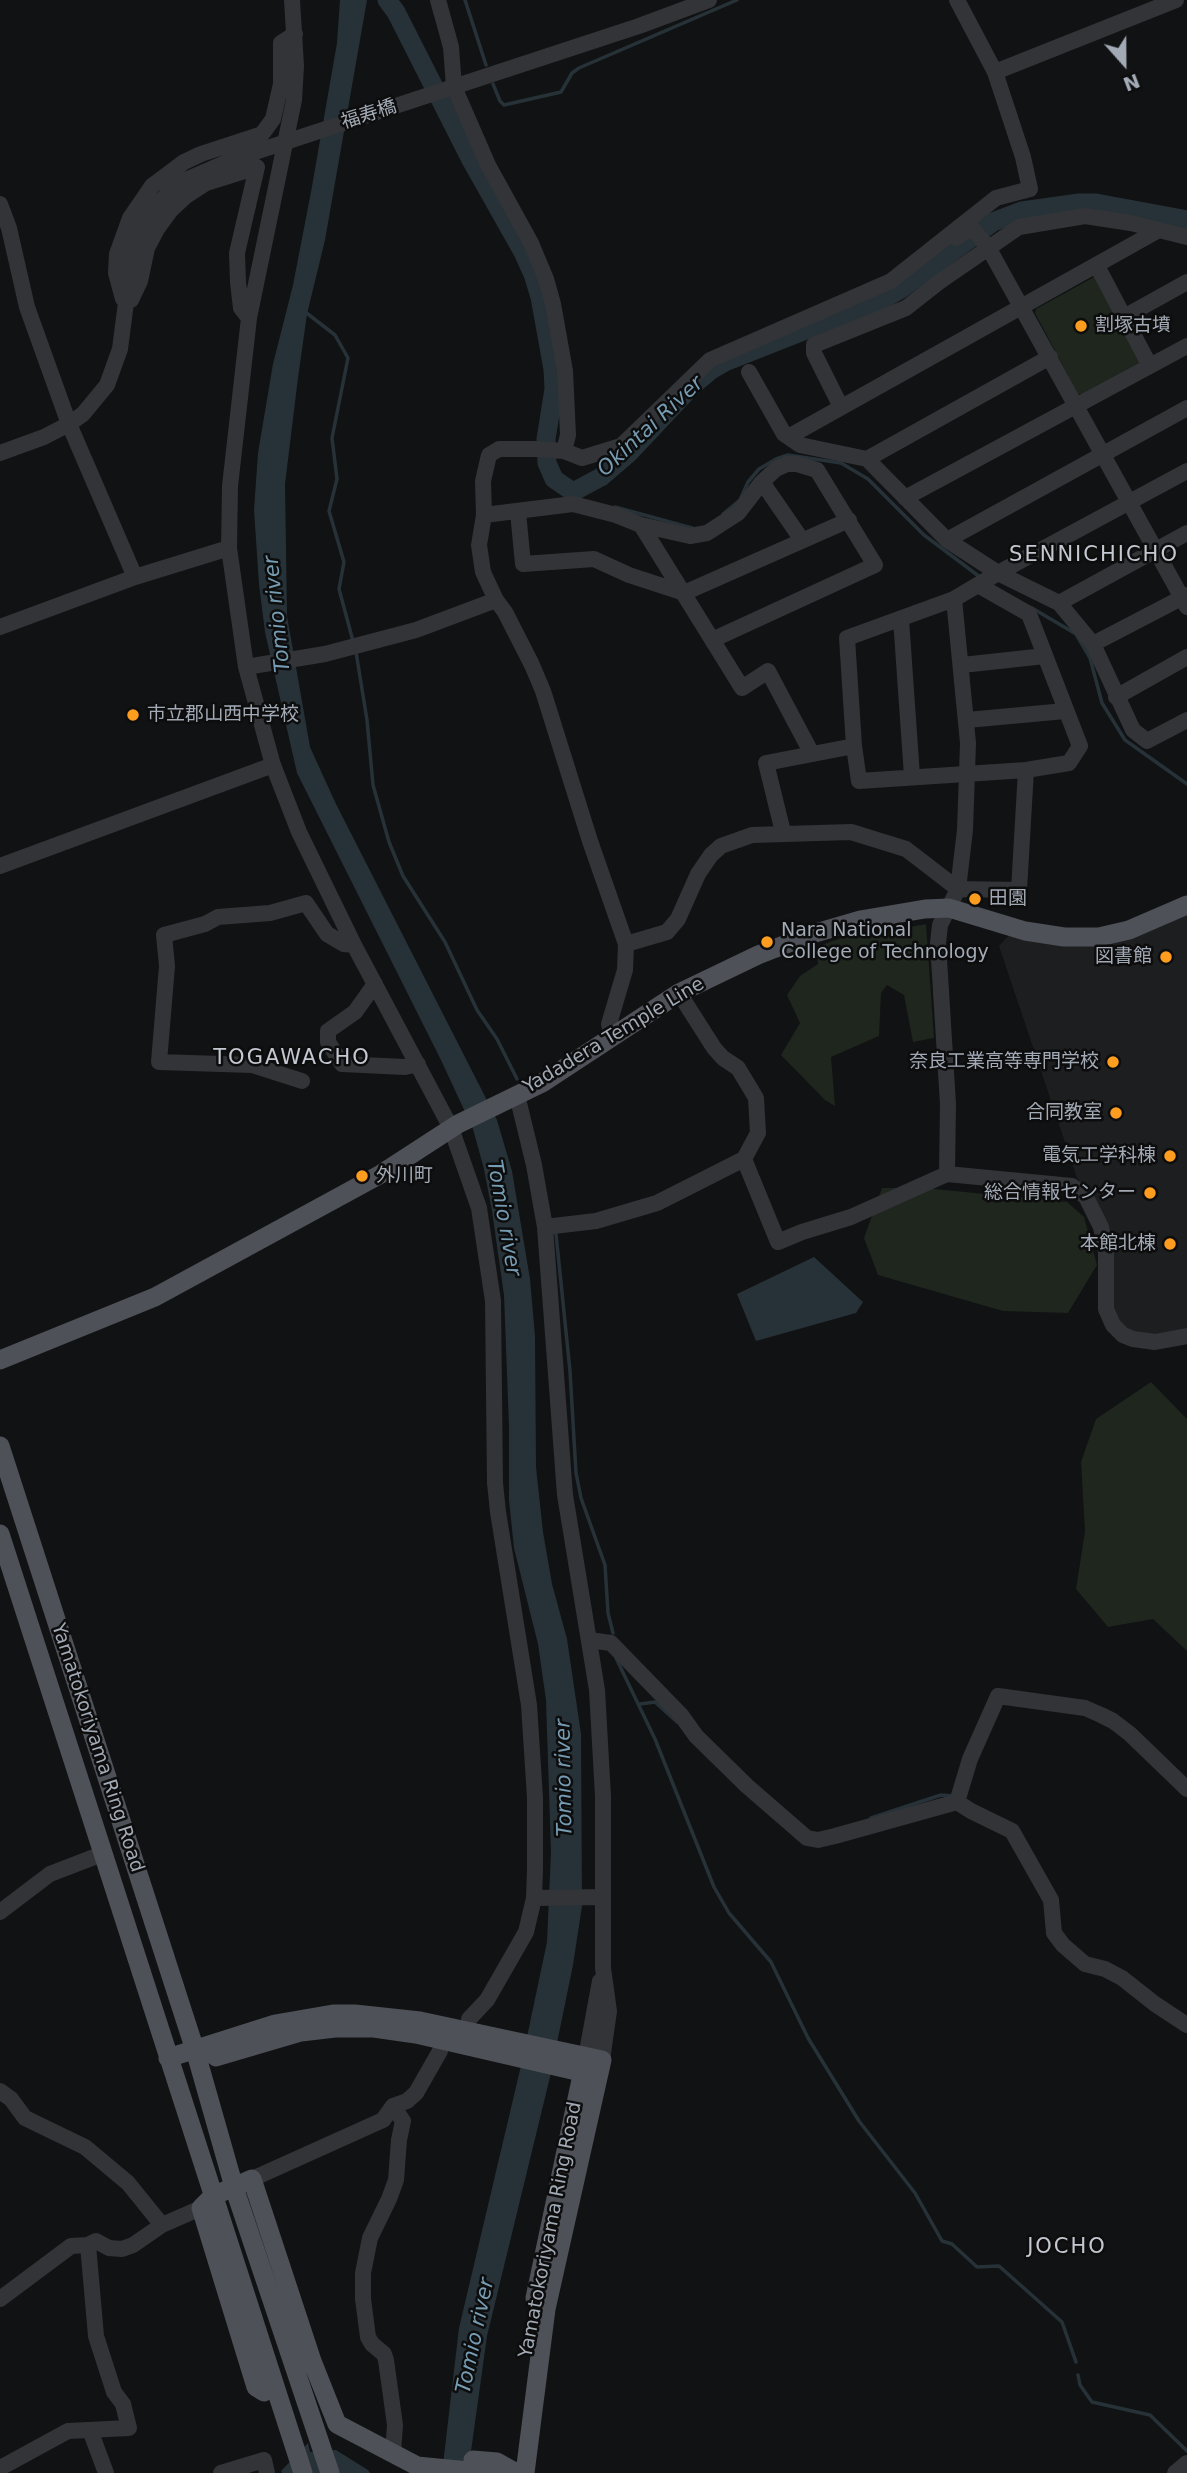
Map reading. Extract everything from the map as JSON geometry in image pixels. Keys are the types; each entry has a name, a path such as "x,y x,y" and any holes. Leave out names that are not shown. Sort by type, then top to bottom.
{"main road":[{"name":"Yadadera Temple Line","path":"0,1360 155,1297 381,1174 455,1126 542,1083 679,993 758,955 812,934 860,920 925,909 949,908 1025,931 1063,937 1099,937 1129,930 1187,905"},
{"name":"Yamatokoriyama Ring Road","path":"0,1446 196,2056 243,2183 330,2473"},
{"name":"Yamatokoriyama Ring Road","path":"0,1534 170,2064 256,2387 294,2383"},
{"path":"170,2064 275,2024 310,2017 355,2014 420,2021 512,2048 583,2064"},
{"name":"Yamatokoriyama Ring Road","path":"243,2183 294,2383 337,2424 419,2465 509,2471 546,2309 583,2064"},
{"path":"207,2202 243,2183"},
{"name":"Yamatokoriyama Ring Road","path":"207,2202 303,2473"}],"street":[{"path":"292,0 295,34 294,100 249,318 230,486 229,548 273,765 299,832 354,944 418,1064 455,1126 479,1208 493,1301 495,1483 529,1705 535,1798 534,1898 526,1932 487,2000 469,2019"},
{"path":"438,0 451,47 454,87 488,165 531,243 553,304 565,372 568,435 550,450"},
{"name":"福寿橋","path":"126,309 132,256 137,239 148,216 162,198 181,182 204,170 652,22 709,0"},
{"path":"891,281 996,198 1030,189 1023,157 995,72 957,0"},
{"path":"995,72 1176,0"},
{"path":"126,309 116,273 117,254 130,218 152,186 184,162 262,134 273,119 281,83 281,43 295,34"},
{"path":"0,453 44,437 83,414 107,385 120,349 126,309 140,281 147,248 157,229 170,211 206,183 257,166 237,253 241,309 249,318"},
{"path":"0,204 9,228 27,307 69,424 135,577"},
{"path":"841,407 814,353 814,345 906,308 986,245 1019,227 1084,216 1131,223 1187,237"},
{"path":"612,1038 609,1024 625,970 626,944 543,691 533,665 483,572 480,545 484,515 483,481 489,455 499,449 550,450 582,458 621,446 710,360 891,281 934,256 971,227 986,245 1024,308 1129,503 1185,600 1093,644"},
{"path":"795,441 841,407 1024,308 1157,231"},
{"path":"1097,266 1150,366"},
{"path":"1124,317 1187,282"},
{"path":"905,498 1187,346"},
{"path":"866,459 1050,356"},
{"path":"749,372 784,434 795,441 866,459 947,540 998,573 1059,603 1093,644 1133,730 1147,741 1187,720"},
{"path":"947,540 1187,408"},
{"path":"795,441 797,464"},
{"path":"484,515 573,504 616,515 641,525 690,536 707,533 738,513 776,469 787,464 797,464 817,470 875,565 712,640"},
{"path":"978,585 1029,614 1080,747 1069,763 1026,770 859,780 854,746 847,638 954,599 998,573 1187,471"},
{"path":"762,482 802,540"},
{"path":"518,512 523,564 594,559 629,575 684,593 849,520"},
{"path":"641,525 742,688 768,671 812,754"},
{"path":"1059,603 1187,533"},
{"path":"0,627 135,577 229,548"},
{"path":"947,1174 948,1104 938,943 940,925 958,889 965,830 967,773 967,720 954,599"},
{"path":"252,666 313,655 415,630 496,600"},
{"path":"901,618 912,776"},
{"path":"962,665 1045,656"},
{"path":"1116,697 1187,657"},
{"path":"967,720 1065,711"},
{"path":"783,832 766,763 854,746"},
{"path":"0,866 273,765"},
{"path":"626,944 667,932 678,919 698,874 711,855 721,846 752,835 851,832 906,849 958,889 1019,890 1026,770"},
{"path":"302,1081 252,1065 159,1062 167,965 164,936 205,924 218,917 270,913 306,903 327,934 344,944 354,944"},
{"path":"375,984 355,1012 328,1031 328,1042 342,1064 405,1067 418,1064"},
{"path":"545,1227 596,1221 657,1203 744,1159 758,1133 756,1098 738,1068 714,1048 679,993"},
{"path":"511,1098 534,1165 545,1227 565,1495 597,1690 603,1796 596,1897 609,2011 583,2064"},
{"path":"744,1159 778,1242 851,1217 947,1174 1072,1186 1086,1198 1101,1227 1106,1252 1106,1309 1113,1325 1123,1335 1133,1339 1155,1342 1187,1336"},
{"path":"589,1640 611,1643 681,1715 704,1745 807,1838 818,1840 835,1836 957,1801"},
{"path":"957,1801 970,1759 998,1696 1085,1708 1101,1715 1130,1734 1187,1789"},
{"path":"957,1801 1012,1831 1051,1900 1054,1933 1063,1945 1085,1964 1105,1969 1122,1978 1187,2025"},
{"path":"0,1912 50,1874 102,1854"},
{"path":"534,1898 596,1897"},
{"path":"243,2183 383,2120 393,2106 407,2101 416,2093 440,2051"},
{"path":"0,2091 11,2099 25,2118 59,2133 96,2156 128,2183 162,2225"},
{"path":"393,2106 403,2121 396,2180 370,2238 364,2264 363,2299 368,2337 384,2354 386,2360 396,2454"},
{"path":"0,2299 71,2246 88,2245 96,2241 108,2248 122,2249 207,2202"},
{"path":"0,2468 68,2431 129,2428 124,2404 114,2392 96,2336 88,2245"},
{"path":"90,2430 106,2473"},
{"path":"220,2473 264,2460 267,2473"},
{"path":"1175,2473 1187,2463"}],"shaded area":[{"path":"1094,277 1140,362 1078,394 1035,313 1036,309"},
{"name":"奈良工業高等専門学校","path":"1187,908 1187,1333 1146,1339 1115,1322 1096,1207 1077,1178 999,946 1011,933 1064,945"},
{"path":"926,924 934,1038 913,1042 904,995 887,985 881,993 879,1036 831,1057 835,1106 825,1100 781,1055 800,1023 787,995 800,976 818,964 816,947 844,937"},
{"path":"882,1188 924,1188 1067,1202 1084,1217 1097,1265 1068,1313 1003,1311 878,1275 864,1238"},
{"path":"1151,1382 1187,1419 1187,1651 1153,1619 1108,1627 1076,1589 1085,1531 1081,1462 1096,1419"}],"water":[{"name":"Tomio river","path":"340,0 367,0 325,240 307,314 298,378 285,484 287,616 310,747 335,802 497,1120 512,1171 530,1279 535,1336 536,1467 543,1532 552,1584 567,1639 581,1734 582,1906 573,1965 550,2077 487,2336 468,2473 442,2473 459,2328 520,2070 547,1942 551,1852 546,1700 538,1644 514,1548 509,1500 504,1295 484,1169 473,1129 441,1060 297,773 265,632 259,584 254,510 258,453 273,364 293,285 311,192 337,43"},
{"path":"814,1257 863,1302 856,1313 756,1341 737,1294"},
{"path":"308,2443 310,2452 336,2450 370,2473 282,2473"}],"waterway":[{"name":"Okintai River","path":"387,0 396,12 533,274 540,297 553,369 554,389 546,439 547,463 554,479 573,492 601,477 629,453 691,387 711,370 882,300 993,222 1022,211 1079,203 1096,203 1187,220"},
{"path":"465,0 486,65"},
{"path":"493,84 504,105 561,92 572,73 579,68 737,0"},
{"path":"304,311 335,335 348,358 332,438 337,479 329,511 344,562 339,589 353,641"},
{"path":"723,514 740,500 748,482 759,469 776,459 788,455 841,463 868,479 924,535 980,577"},
{"path":"573,492 580,498"},
{"path":"615,507 692,528"},
{"path":"1032,608 1076,634 1090,658 1102,703 1125,740 1187,784"},
{"path":"356,652 367,720 373,785 389,842 403,876 445,942 477,1010 497,1039 517,1079"},
{"path":"556,1234 570,1371 576,1473 581,1498 605,1565 608,1613 613,1633"},
{"path":"616,1658 655,1739 714,1887 729,1913 771,1962 808,2038 859,2121 915,2193 942,2241 952,2244 977,2267 999,2266 1062,2322 1076,2362"},
{"path":"640,1704 655,1702 677,1722"},
{"path":"871,1818 941,1795 954,1796"},
{"path":"1078,2375 1080,2385 1092,2402 1150,2415 1187,2451"}],"place":[{"name":"割塚古墳","path":"1081,326"},
{"name":"市立郡山西中学校","path":"133,715"},
{"name":"田園","path":"975,899"},
{"name":"Nara National College of Technology","path":"767,942"},
{"name":"図書館","path":"1166,957"},
{"name":"奈良工業高等専門学校","path":"1113,1062"},
{"name":"合同教室","path":"1116,1113"},
{"name":"電気工学科棟","path":"1170,1156"},
{"name":"外川町","path":"362,1176"},
{"name":"総合情報センター","path":"1150,1193"},
{"name":"本館北棟","path":"1170,1244"}],"district":[{"name":"SENNICHICHO","path":"1094,556"},
{"name":"TOGAWACHO","path":"292,1059"},
{"name":"JOCHO","path":"1067,2248"}]}
